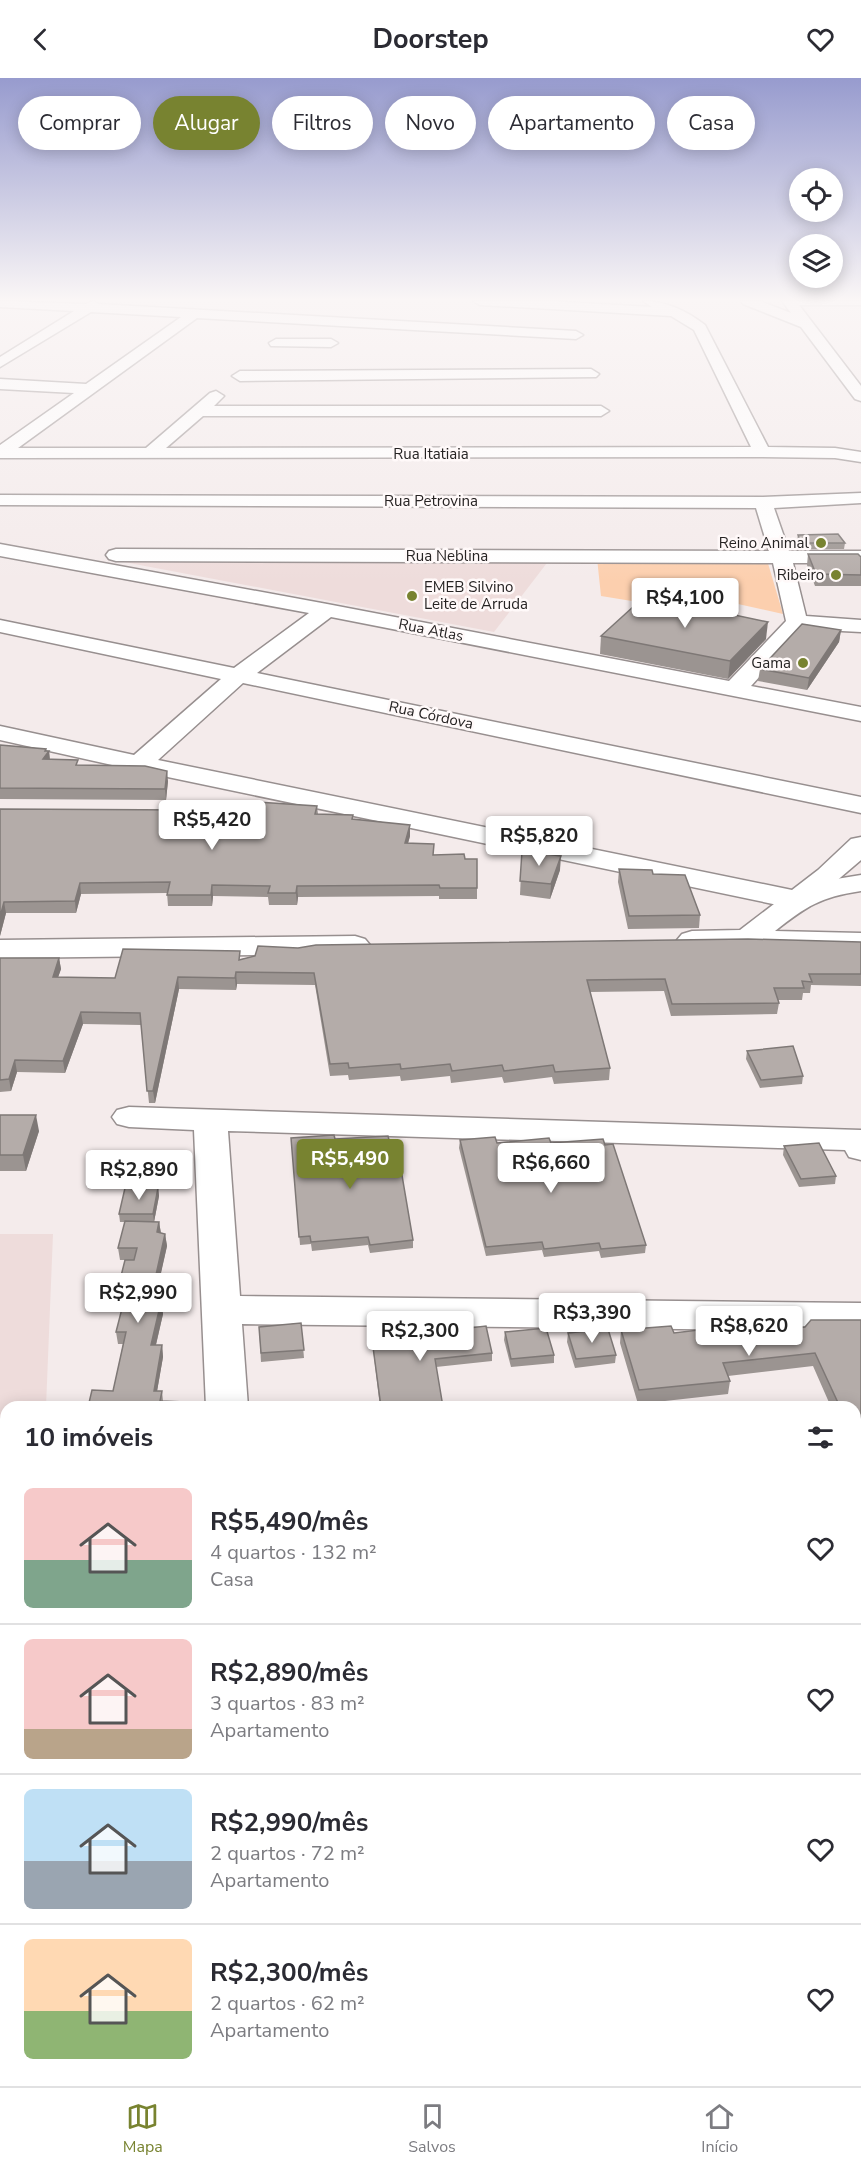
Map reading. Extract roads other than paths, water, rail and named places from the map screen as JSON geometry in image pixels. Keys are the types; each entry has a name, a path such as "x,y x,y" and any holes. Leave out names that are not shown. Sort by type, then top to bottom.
{"street":[{"path":"0,453 80,395"},
{"path":"149,454 218,395"},
{"path":"595,395 609,454"},
{"path":"733,395 762,452"},
{"path":"199,411 603,422"},
{"name":"Rua Itatiaia","path":"0,453 480,460 609,454 762,452 834,453 861,457"},
{"name":"Rua Petrovina","path":"0,500 480,495 763,503 861,498"},
{"path":"763,503 782,556 797,622"},
{"name":"Rua Atlas","path":"0,550 327,610 861,714"},
{"name":"Rua Neblina","path":"33,555 861,557"},
{"path":"139,764 239,675 327,610"},
{"path":"797,622 854,627"},
{"path":"735,689 797,622"},
{"name":"Rua Córdova","path":"0,626 861,805"},
{"path":"0,733 139,764 797,900 834,888 861,883"},
{"path":"224,807 298,797"},
{"path":"747,939 861,845"},
{"path":"797,900 813,921 858,941"},
{"path":"664,941 747,939 858,941"},
{"path":"0,949 379,945"},
{"path":"129,1117 856,1140 861,1149"},
{"path":"210,1119 227,1401"},
{"path":"222,1310 861,1317"}],"place":[{"name":"Reino Animal","path":"821,543"},
{"name":"Ribeiro","path":"836,575"},
{"name":"EMEB Silvino Leite de Arruda","path":"412,596"},
{"name":"Gama","path":"803,663"}]}
